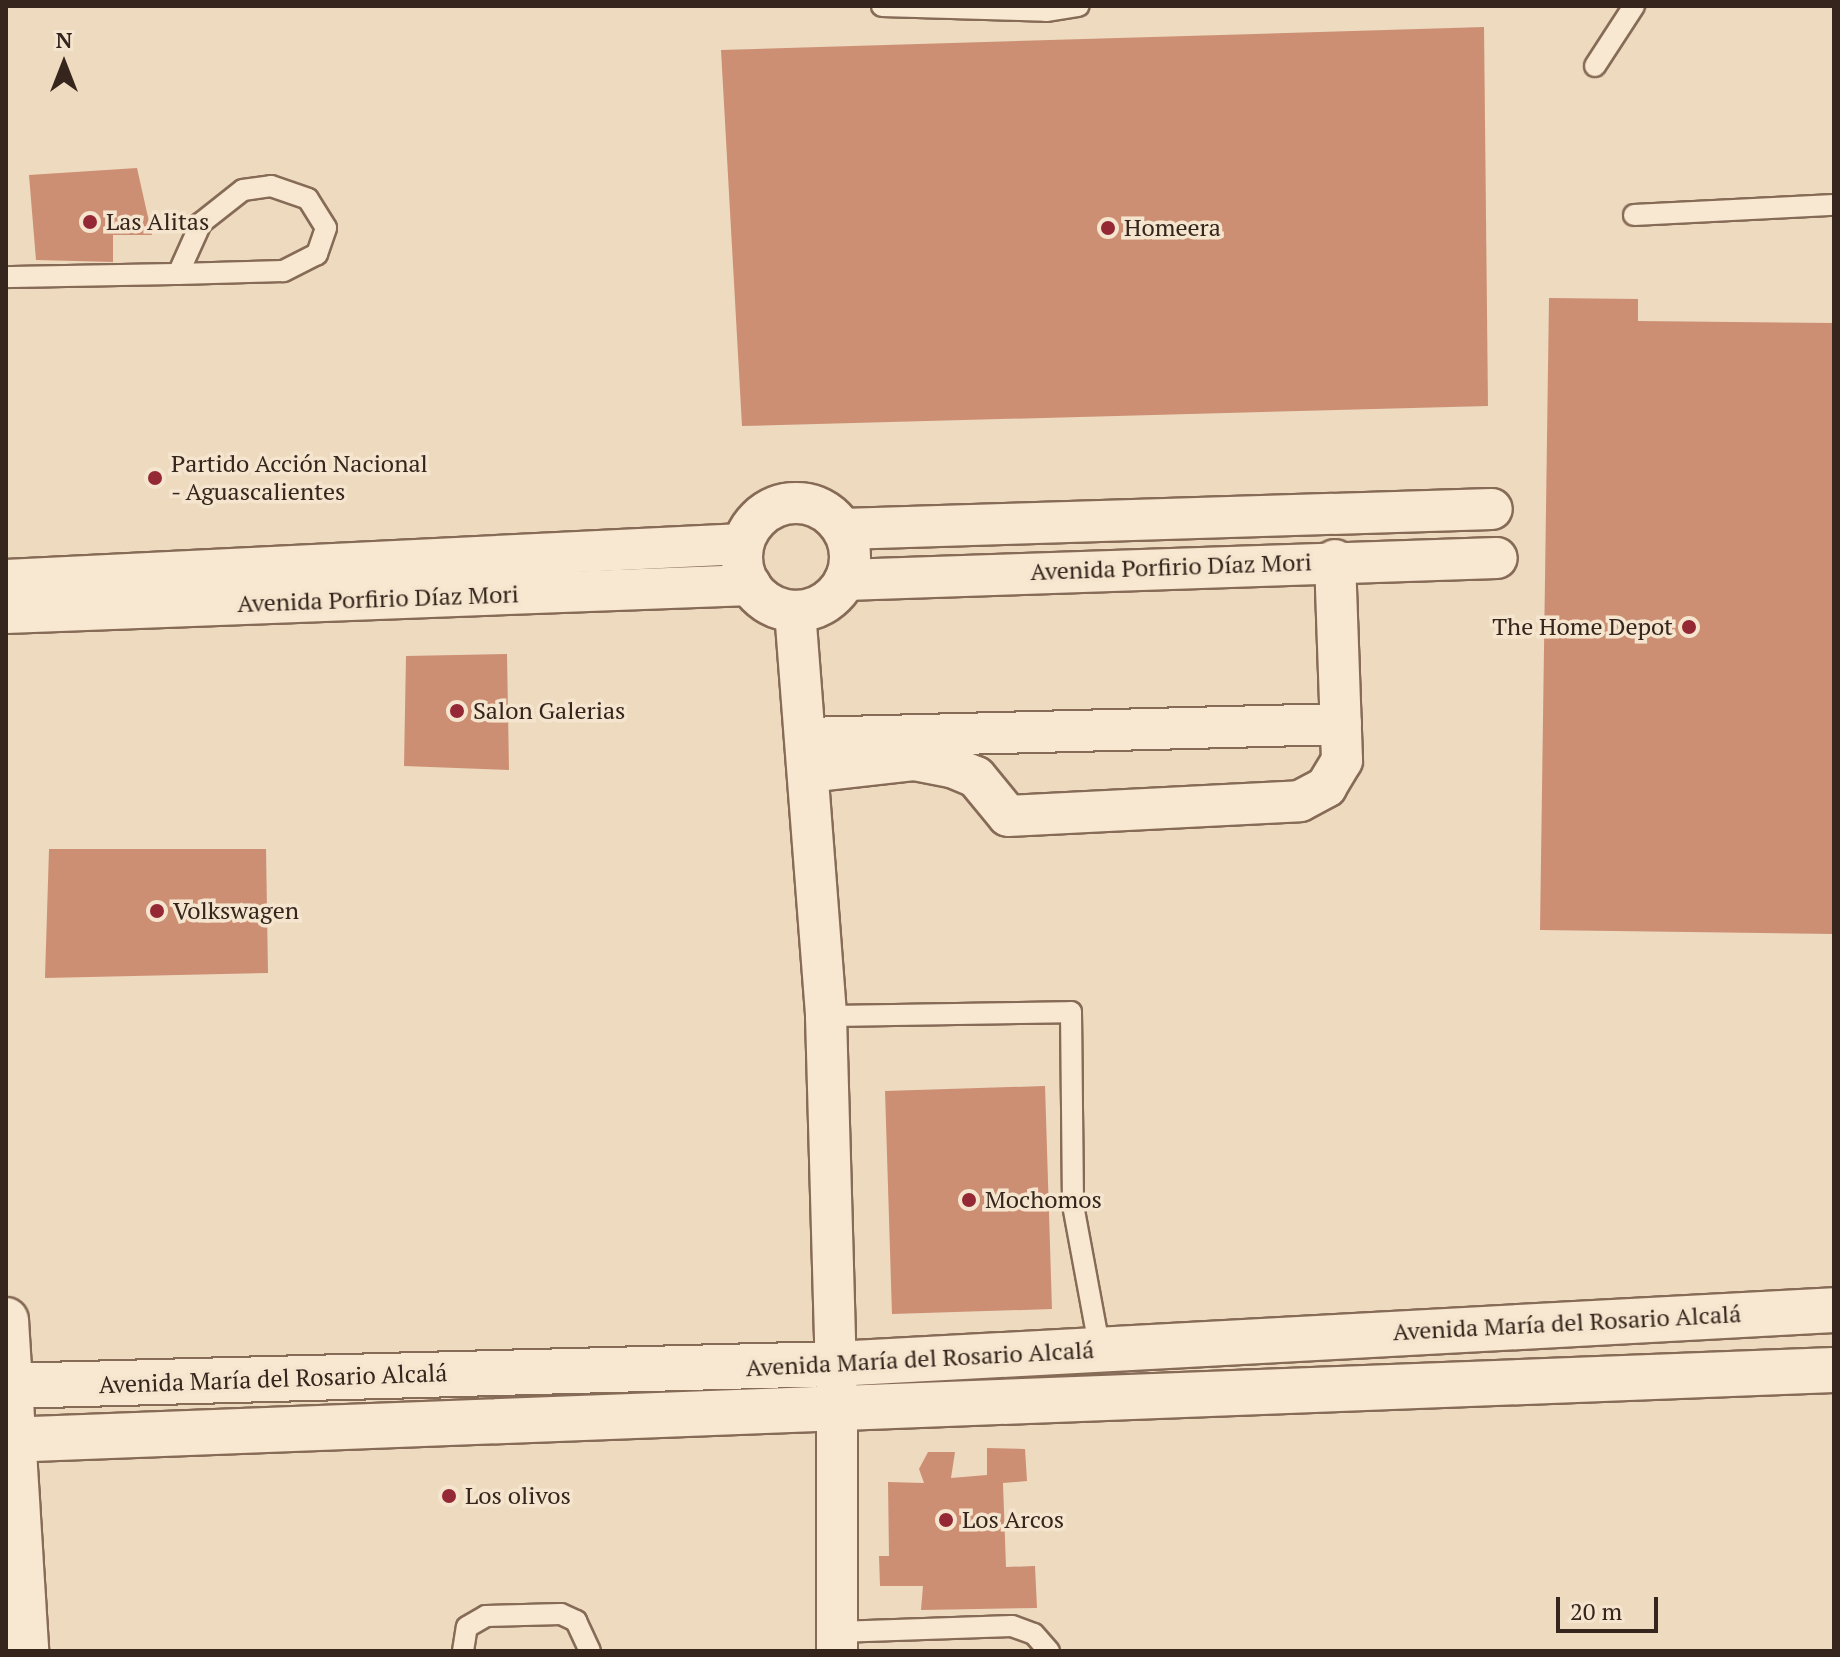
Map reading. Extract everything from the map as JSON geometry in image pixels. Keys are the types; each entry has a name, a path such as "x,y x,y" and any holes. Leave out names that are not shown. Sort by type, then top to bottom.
{"street":[{"path":"788,503 820,508 843,529 850,564 845,580 825,603 795,611 769,604 750,585 743,544 759,517 788,503"},
{"name":"Avenida Porfirio Díaz Mori","path":"843,529 1492,509"},
{"name":"Avenida Porfirio Díaz Mori","path":"6,580 743,544"},
{"name":"Avenida Porfirio Díaz Mori","path":"845,580 1335,560 1497,558"},
{"path":"808,755 915,760 952,767 976,777 1008,816 1300,801 1326,787 1342,760 1335,560"},
{"name":"Avenida Porfirio Díaz Mori","path":"6,613 750,585"},
{"path":"795,611 826,1016 837,1408 837,1642"},
{"path":"808,755 1341,724"},
{"name":"Avenida María del Rosario Alcalá","path":"8,1386 835,1364 1660,1317 1834,1310"},
{"path":"1660,1317 1664,1377"},
{"path":"6,1320 10,1440 26,1651"},
{"name":"Avenida María del Rosario Alcalá","path":"10,1440 1834,1370"}],"lane":[{"path":"882,6 1046,11 1079,6"},
{"path":"1595,66 1634,6"},
{"path":"6,277 178,274 283,271 317,254 326,228 308,199 271,186 243,190 201,223 178,274"},
{"path":"1634,215 1834,205"},
{"path":"826,1016 1071,1012 1073,1205 1100,1351"},
{"path":"463,1651 467,1627 486,1616 561,1614 576,1621 590,1651"},
{"path":"837,1642 1012,1626 1034,1634 1049,1651"}],"building":[{"name":"Homeera","path":"1484,27 1488,406 742,426 721,50"},
{"name":"Las Alitas","path":"137,168 152,235 113,235 113,262 36,260 29,175"},
{"name":"The Home Depot","path":"1549,298 1638,299 1638,321 1834,323 1834,934 1540,930"},
{"name":"Salon Galerias","path":"507,654 509,770 404,766 406,656"},
{"name":"Volkswagen","path":"49,849 266,849 268,973 45,978"},
{"name":"Mochomos","path":"1045,1086 1052,1309 892,1314 885,1091"},
{"name":"Los Arcos","path":"987,1448 1025,1449 1027,1481 1003,1483 1006,1567 1035,1566 1037,1608 921,1610 923,1586 880,1586 879,1556 889,1556 888,1482 924,1483 919,1469 928,1452 955,1452 951,1478 987,1475"}],"place":[{"name":"Las Alitas","path":"90,222"},
{"name":"Homeera","path":"1108,228"},
{"name":"Partido Acción Nacional - Aguascalientes","path":"155,478"},
{"name":"The Home Depot","path":"1689,627"},
{"name":"Salon Galerias","path":"457,711"},
{"name":"Volkswagen","path":"157,911"},
{"name":"Mochomos","path":"969,1200"},
{"name":"Los olivos","path":"449,1496"},
{"name":"Los Arcos","path":"946,1520"}]}
